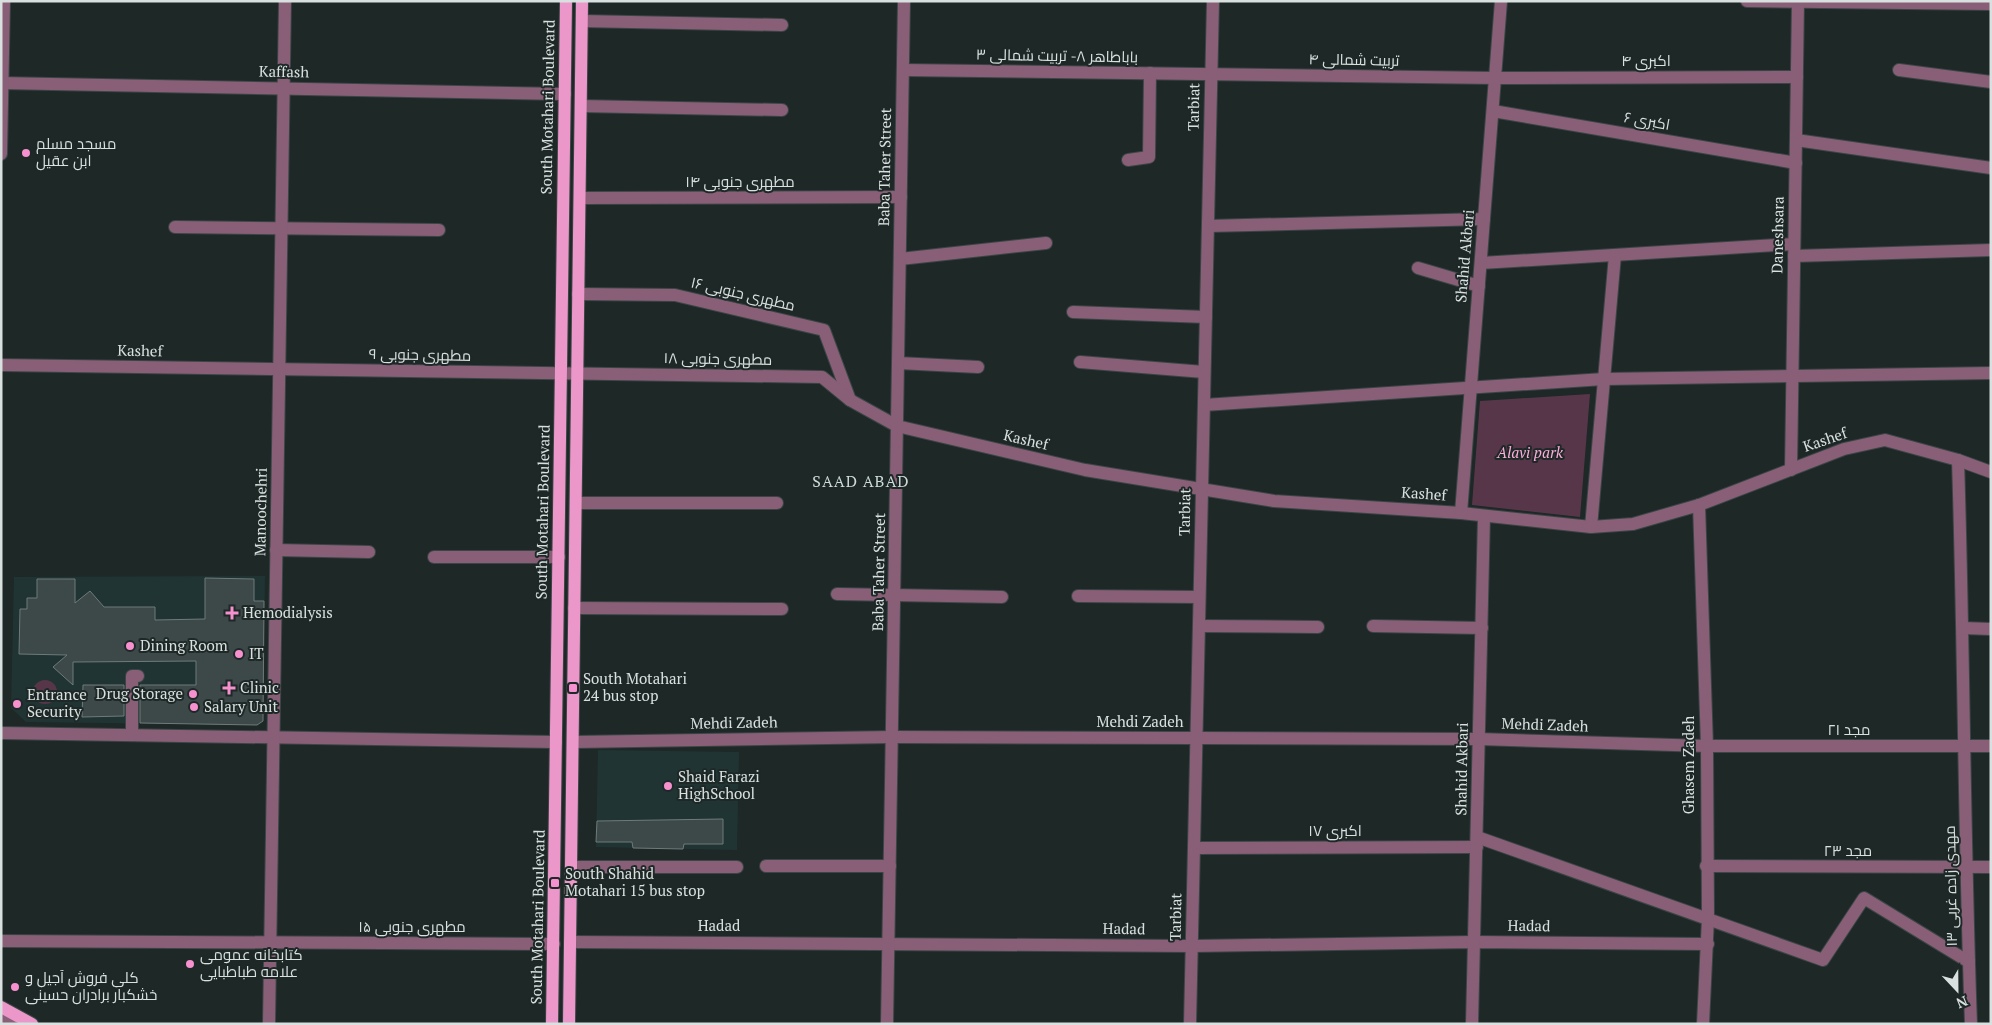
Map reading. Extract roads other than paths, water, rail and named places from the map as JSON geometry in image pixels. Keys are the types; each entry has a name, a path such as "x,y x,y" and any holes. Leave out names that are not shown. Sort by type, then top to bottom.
{"main road":[{"name":"South Motahari Boulevard","path":"552,1024 566,1"},
{"path":"569,1024 582,1"},
{"path":"1,1007 32,1024"}],"street":[{"path":"1,154 4,1"},
{"name":"Manoochehri","path":"268,1024 285,1"},
{"name":"Baba Taher Street","path":"888,1024 904,1"},
{"name":"Tarbiat","path":"1190,1024 1213,1"},
{"name":"Shahid Akbari","path":"1461,513 1501,1"},
{"path":"1747,1 1991,4"},
{"name":"Daneshsara","path":"1791,470 1798,2"},
{"path":"582,22 782,25"},
{"name":"باباطاهر ۸- تربیت شمالی ۳","path":"903,70 1211,74"},
{"path":"1899,70 1991,82"},
{"path":"1128,160 1148,157 1150,73"},
{"name":"تربیت شمالی ۴","path":"1211,74 1496,78"},
{"name":"اکبری ۴","path":"1496,78 1797,77"},
{"name":"Kaffash","path":"2,83 565,94"},
{"path":"581,106 782,110"},
{"name":"اکبری ۶","path":"1493,111 1796,163"},
{"path":"1796,140 1991,168"},
{"name":"مطهری جنوبی ۱۴","path":"580,198 901,197"},
{"path":"1208,226 1484,219"},
{"path":"175,227 439,230"},
{"path":"900,259 1046,242"},
{"path":"1481,263 1615,255 1794,250 1991,250"},
{"path":"1592,528 1615,255"},
{"path":"1418,268 1479,286"},
{"name":"مطهری جنوبی ۱۶","path":"578,294 675,296 824,330 850,400"},
{"path":"1073,312 1206,317"},
{"path":"1080,362 1204,372"},
{"path":"898,363 978,367"},
{"name":"Kashef","path":"1,365 279,369"},
{"name":"مطهری جنوبی ۹","path":"279,369 578,373"},
{"name":"مطهری جنوبی ۱۸","path":"578,373 822,377 850,400"},
{"path":"1204,405 1604,379 1991,373"},
{"name":"Kashef","path":"850,400 897,426 1085,470 1274,501 1461,513 1592,528 1633,524 1700,505 1844,449 1885,440 1958,460 1991,472"},
{"name":"مهدی زاده غربی ۱۳","path":"1958,460 1963,628 1965,867 1971,1024"},
{"path":"576,504 777,503"},
{"name":"Ghasem Zadeh","path":"1700,505 1708,918 1703,1024"},
{"name":"Shahid Akbari","path":"1472,1024 1484,516"},
{"path":"276,550 369,552"},
{"path":"434,557 559,557"},
{"path":"837,594 1002,597"},
{"path":"1078,596 1200,597"},
{"path":"574,608 782,609"},
{"path":"1199,626 1318,627"},
{"path":"1373,626 1482,628"},
{"path":"1963,628 1991,629"},
{"path":"132,735 132,676 138,676"},
{"path":"1,733 556,742"},
{"name":"Mehdi Zadeh","path":"573,742 892,737 1196,738 1479,739 1706,746"},
{"name":"مجد ۲۱","path":"1706,746 1991,746"},
{"name":"اکبری ۱۷","path":"1194,848 1477,842 1708,918 1823,960 1864,898 1969,962"},
{"path":"766,866 890,866"},
{"name":"مجد ۲۳","path":"1706,866 1991,867"},
{"path":"571,867 737,867"},
{"name":"مطهری جنوبی ۱۵","path":"1,941 554,944"},
{"name":"Hadad","path":"570,942 1192,946 1474,942 1708,944"},
{"path":"1,1019 11,1024"}],"place":[{"name":"مسجد مسلم ابن عقیل","path":"26,153"},
{"name":"Hemodialysis","path":"232,613"},
{"name":"Dining Room","path":"130,646"},
{"name":"IT","path":"239,654"},
{"name":"Clinic","path":"229,688"},
{"name":"South Motahari 24 bus stop","path":"573,688"},
{"name":"Drug Storage","path":"193,694"},
{"name":"Entrance Security","path":"17,704"},
{"name":"Salary Unit","path":"194,707"},
{"name":"Shaid Farazi HighSchool","path":"668,786"},
{"name":"South Shahid Motahari 15 bus stop","path":"555,883"},
{"name":"کتابخانه عمومی علامه طباطبایی","path":"190,964"},
{"name":"کلی فروش آجیل و خشکبار برادران حسینی","path":"15,987"}],"district":[{"name":"SAAD ABAD","path":"861,481"}],"park label":[{"name":"Alavi park","path":"1530,453"}]}
